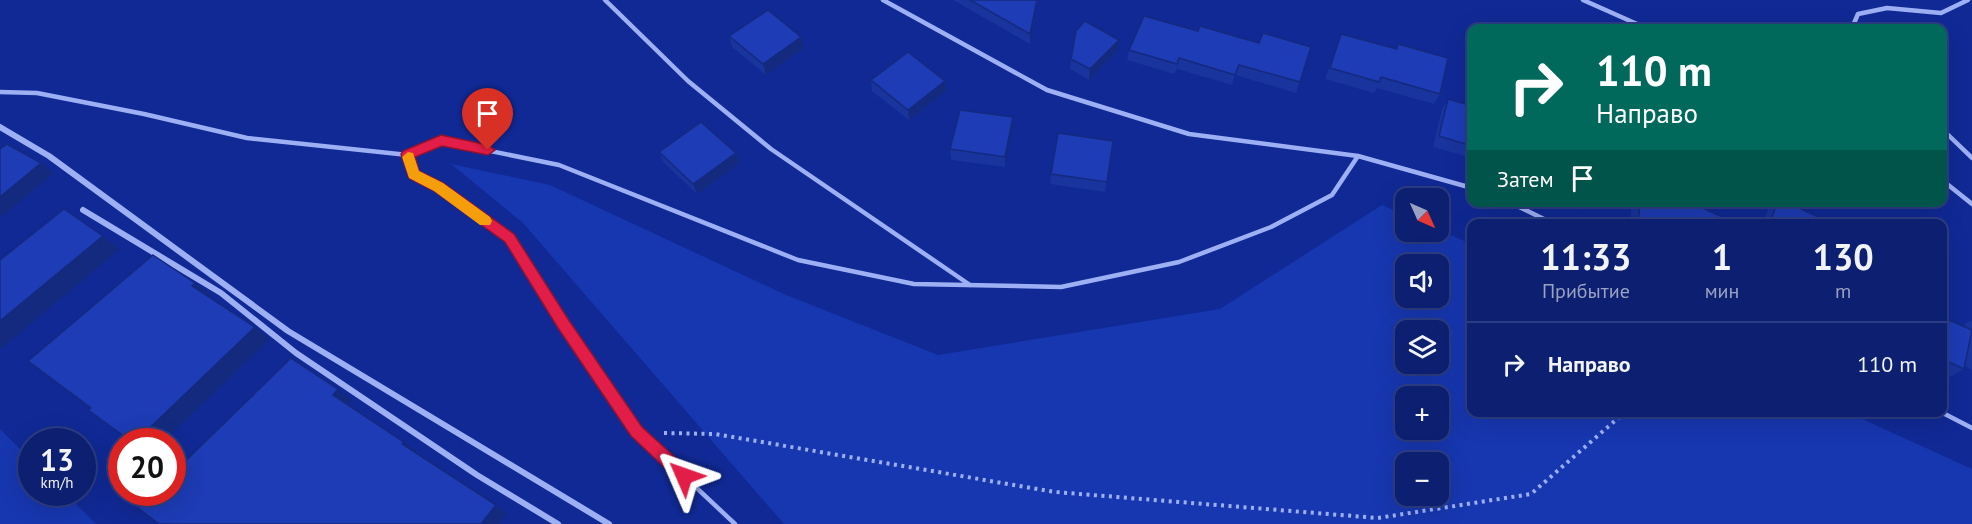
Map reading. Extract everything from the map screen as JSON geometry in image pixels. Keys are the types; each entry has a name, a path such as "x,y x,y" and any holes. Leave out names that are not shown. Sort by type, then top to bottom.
{"street":[{"path":"0,127 49,156 288,331 609,524"},
{"path":"83,210 170,260 274,333 296,353 549,522 558,524"}],"lane":[{"path":"605,0 688,81 771,149 970,285"},
{"path":"883,0 1047,90 1189,134 1358,156 1467,187"},
{"path":"1583,0 1637,24"},
{"path":"1853,24 1858,14 1887,8 1941,13 1968,0"},
{"path":"0,92 37,93 144,114 247,138 408,154 441,141 559,165 798,260 914,284 1061,287 1179,262 1272,227 1332,195 1358,156"},
{"path":"1947,134 1972,158"},
{"path":"408,154 414,174 438,187 509,238 636,432 735,524"},
{"path":"1947,184 1972,204"},
{"path":"1519,207 1544,219"},
{"path":"1947,415 1972,428"}],"path":[{"path":"636,432 715,434 1055,492 1378,518 1531,494 1619,417"}],"shaded area":[{"path":"451,164 550,185 786,295 938,355 1220,309 1382,205 1395,211 1395,242 1449,242 1449,234 1467,242 1467,417 1858,417 1972,469 1972,524 784,524 523,223"},
{"path":"0,429 18,447 18,506 78,506 96,524 0,524"}],"building":[{"path":"970,0 1037,0 1030,34"},
{"path":"768,10 801,37 763,64 729,36"},
{"path":"1144,16 1198,31 1200,26 1259,43 1263,33 1311,47 1300,82 1239,65 1235,75 1179,58 1177,64 1129,50"},
{"path":"1085,21 1119,40 1090,69 1071,59 1076,31"},
{"path":"1341,34 1397,49 1398,44 1448,58 1440,94 1381,77 1379,82 1330,68"},
{"path":"908,52 945,81 908,110 871,80"},
{"path":"1448,99 1467,105 1467,144 1439,136"},
{"path":"960,110 1013,117 1005,157 950,149"},
{"path":"701,122 736,153 693,184 659,152"},
{"path":"1058,133 1113,141 1107,182 1051,174"},
{"path":"7,144 41,163 0,197 0,149"},
{"path":"1640,207 1700,207 1727,219 1638,219"},
{"path":"1775,207 1797,207 1823,219 1772,219"},
{"path":"64,209 103,236 0,321 0,260"},
{"path":"153,255 195,283 192,286 255,327 150,428 113,428 88,410 91,408 28,361"},
{"path":"1947,319 1972,330 1964,369 1947,361"},
{"path":"291,358 338,389 333,395 404,442 402,444 496,505 481,524 159,524 138,508 140,506 186,506 186,460"}],"slow traffic":[{"path":"408,157 414,174 438,187 485,221"}],"route":[{"path":"488,150 441,141 408,154 414,174 438,187 509,238 636,432 684,476"}]}
